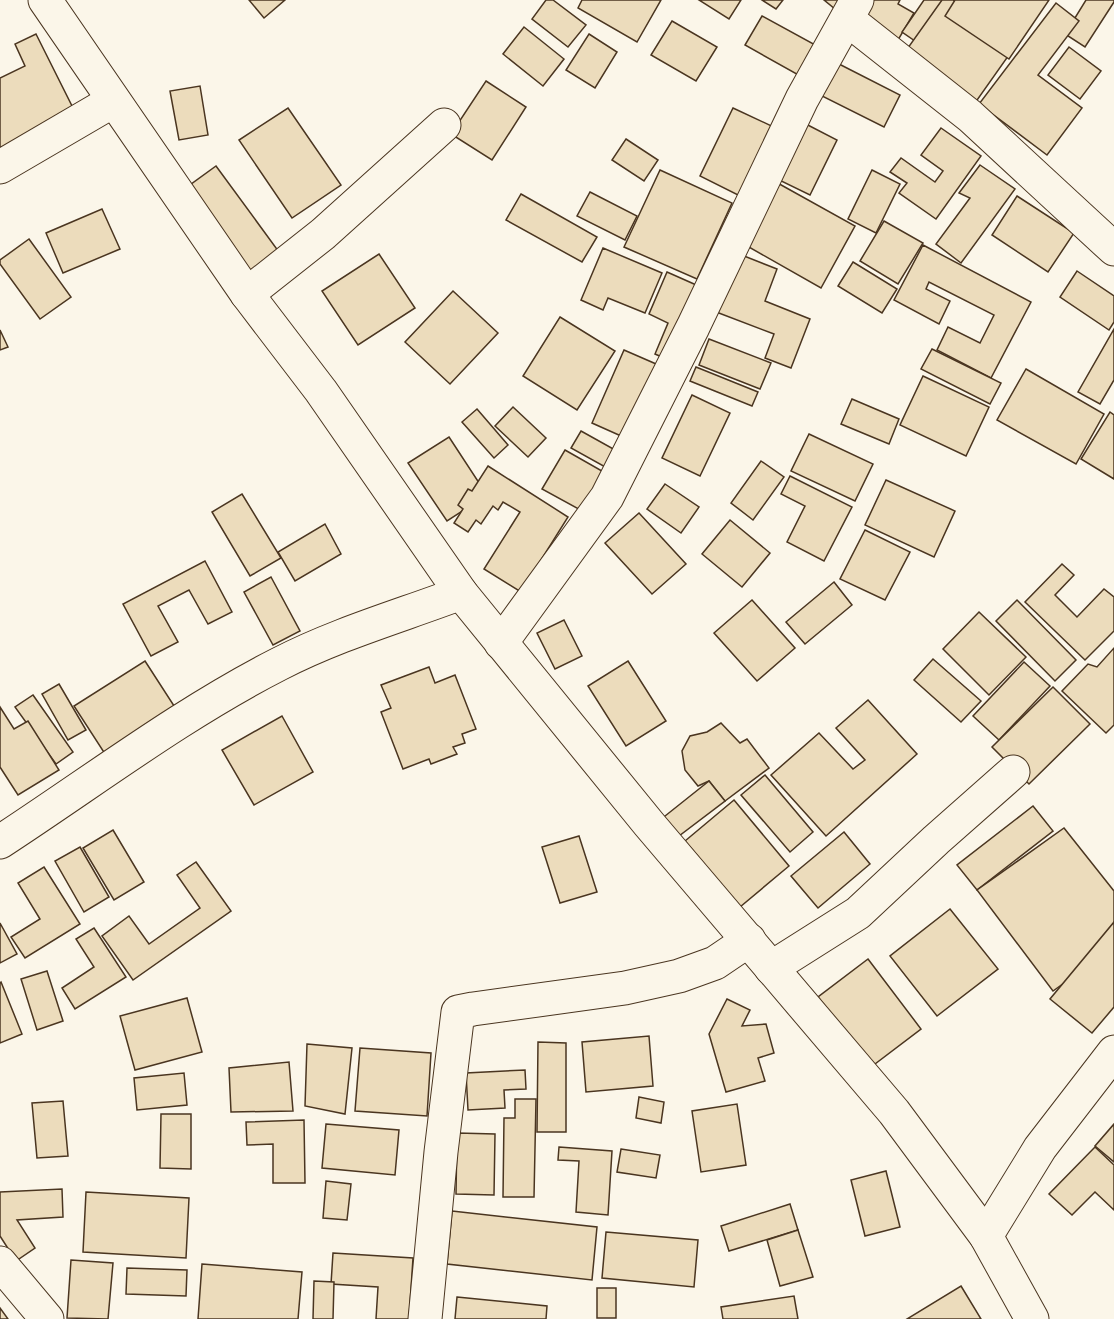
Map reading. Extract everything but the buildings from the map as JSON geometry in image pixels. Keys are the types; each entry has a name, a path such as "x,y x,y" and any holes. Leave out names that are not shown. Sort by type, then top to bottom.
{"street":[{"path":"45,0 247,294 321,391 461,593 642,815 894,1112 986,1236 1032,1319"},
{"path":"501,643 607,497 693,327 802,99 852,10 1114,249"},
{"path":"0,167 113,101"},
{"path":"247,294 323,234 444,125"},
{"path":"0,842 179,723 280,663 336,637 461,593"},
{"path":"771,968 858,913 1013,772"},
{"path":"425,1319 442,1142 458,1012 625,988 679,976 715,963 748,940"},
{"path":"986,1236 1040,1148 1114,1052"},
{"path":"0,1263 47,1319"}]}
